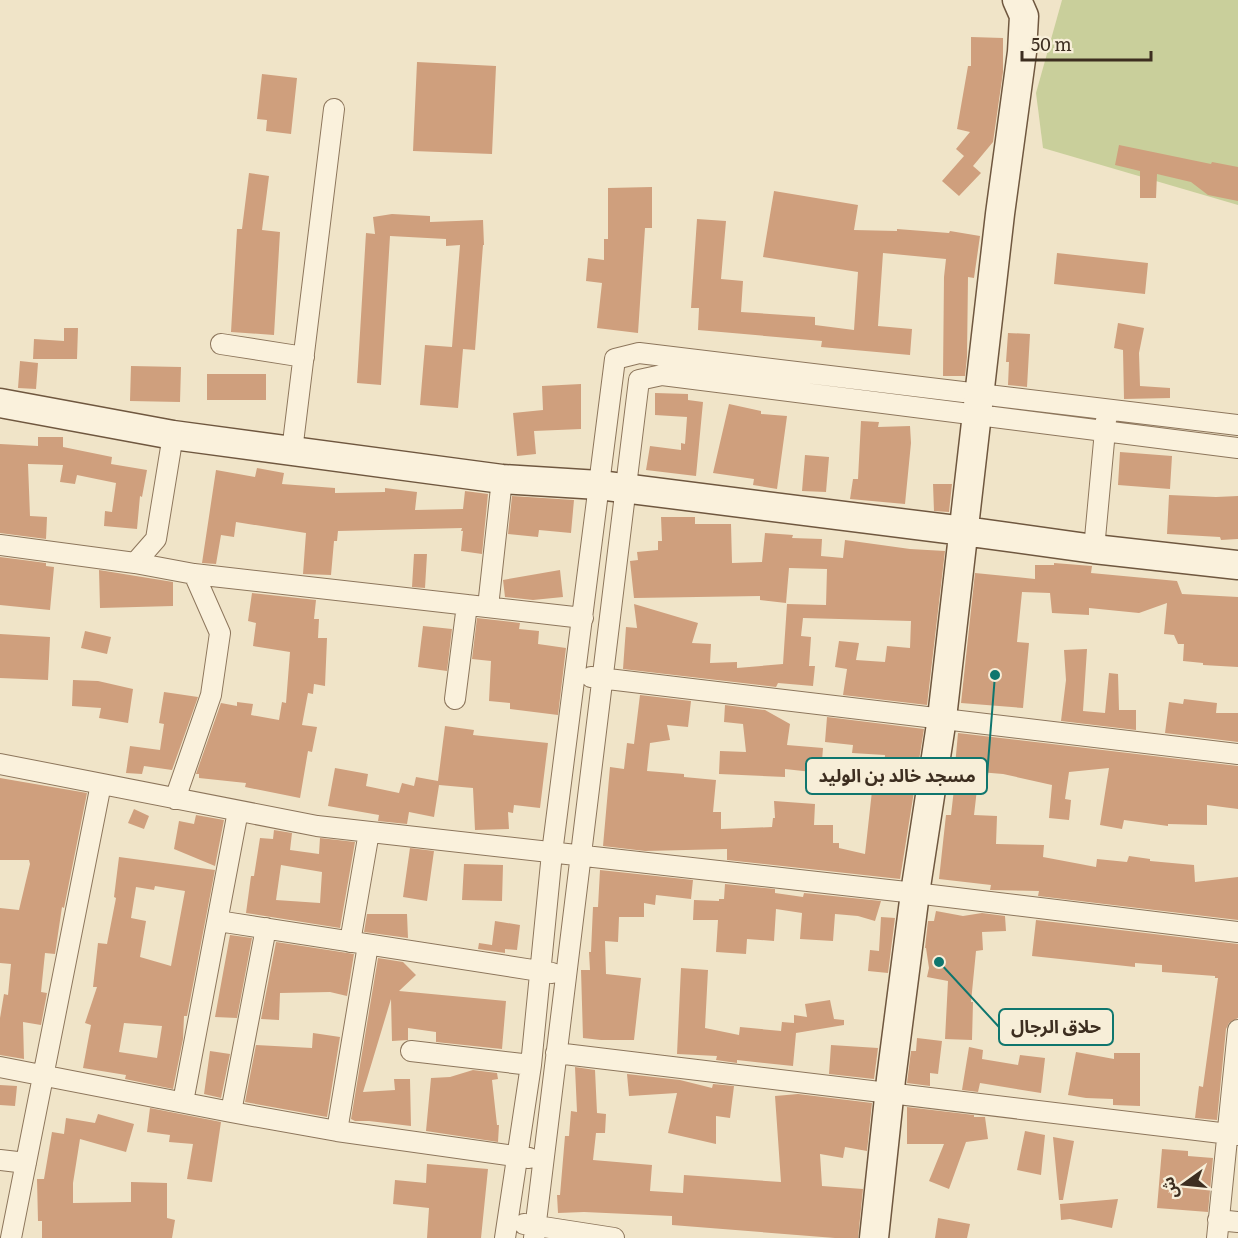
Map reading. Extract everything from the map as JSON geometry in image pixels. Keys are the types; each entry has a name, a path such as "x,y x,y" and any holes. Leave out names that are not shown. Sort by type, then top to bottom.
{"street":[{"path":"874,1238 915,893 942,718 1000,214 1022,52 1024,16 1017,0"},
{"path":"292,451 334,109"},
{"path":"221,344 304,357"},
{"path":"534,1232 602,678 612,487 615,359 639,353 978,405 1105,431 1238,448"},
{"path":"614,1238 506,1230 531,1065 552,853 583,618 639,380 662,375 978,405 1107,410 1238,425"},
{"path":"0,403 173,435 502,479 612,487 1094,549 1238,565"},
{"path":"1094,549 1107,410"},
{"path":"135,563 156,539 173,435"},
{"path":"488,608 502,479"},
{"path":"0,545 135,563 194,574 583,618"},
{"path":"175,799 212,696 220,633 194,574"},
{"path":"455,699 467,605"},
{"path":"575,675 1238,754"},
{"path":"0,764 317,826 915,893 1238,932"},
{"path":"11,1238 101,784"},
{"path":"183,1102 238,811"},
{"path":"337,1131 359,943 369,832"},
{"path":"218,921 566,976"},
{"path":"231,1112 266,928"},
{"path":"1224,1227 1233,1134 1238,1030"},
{"path":"411,1051 531,1065"},
{"path":"556,1053 1233,1134"},
{"path":"0,1067 43,1077 337,1131 517,1155 544,1161"},
{"path":"0,1160 26,1163"}],"green space":[{"path":"1062,0 1238,0 1238,205 1043,148 1036,93"}],"building":[{"path":"971,37 1003,38 1003,72 993,142 973,166 981,173 959,196 942,181 964,156 956,149 970,132 957,129 968,66 971,66"},
{"path":"417,62 496,66 492,154 413,151"},
{"path":"262,74 297,78 291,134 266,131 267,120 257,119"},
{"path":"1119,145 1211,164 1212,162 1238,167 1238,201 1208,195 1191,182 1157,174 1156,198 1140,198 1140,171 1115,165"},
{"path":"249,173 269,176 262,230 280,232 274,335 231,332 237,229 242,229"},
{"path":"652,187 652,228 645,228 638,333 597,328 602,283 586,281 588,258 604,260 604,239 608,239 608,188"},
{"path":"774,191 858,205 854,230 897,231 897,229 949,233 950,231 980,236 974,278 968,277 965,376 943,376 946,259 883,253 878,326 912,329 910,355 821,347 822,341 698,330 699,308 691,308 697,219 726,221 721,279 743,281 741,312 815,317 815,325 854,330 858,272 763,257"},
{"path":"392,214 430,216 430,222 483,220 484,245 475,350 463,349 458,408 420,405 425,345 452,347 460,245 446,246 446,239 390,236 381,385 357,383 366,233 375,234 373,217"},
{"path":"1057,253 1148,263 1145,294 1054,284"},
{"path":"1118,323 1144,328 1139,353 1140,386 1170,388 1170,398 1124,399 1123,350 1114,348"},
{"path":"64,328 78,328 77,359 33,359 34,339 64,341"},
{"path":"1008,333 1030,334 1027,387 1008,385 1009,362 1006,362"},
{"path":"20,361 38,363 36,389 18,388"},
{"path":"131,366 181,367 180,402 130,401"},
{"path":"207,374 266,374 266,400 207,400"},
{"path":"581,384 581,429 534,431 536,454 517,456 513,413 543,410 542,386"},
{"path":"655,393 688,394 688,400 703,402 696,476 646,470 650,446 681,450 681,443 685,444 687,417 655,415"},
{"path":"729,404 761,411 761,414 787,416 777,489 753,485 754,479 713,473"},
{"path":"861,421 879,422 878,427 910,426 911,443 905,504 850,499 853,479 858,479"},
{"path":"38,437 63,437 63,447 112,457 111,464 147,470 142,497 140,496 137,529 104,526 105,511 112,512 116,483 77,475 75,484 60,482 63,465 28,464 30,516 47,517 46,539 0,533 0,444 38,446"},
{"path":"1120,452 1172,456 1170,489 1118,485"},
{"path":"805,455 829,457 826,492 802,491"},
{"path":"257,468 284,473 282,484 335,488 335,493 385,492 385,488 417,492 415,510 463,509 465,491 488,494 482,554 461,551 462,528 338,531 337,541 334,541 331,575 303,574 306,533 236,522 234,537 221,535 216,564 202,563 216,470 255,477"},
{"path":"933,484 952,484 949,512 934,511"},
{"path":"1169,495 1238,496 1238,539 1221,540 1220,537 1167,534"},
{"path":"512,496 574,500 571,533 539,530 538,537 508,534"},
{"path":"661,517 695,517 695,524 731,524 732,563 762,562 765,533 793,535 792,538 822,539 821,556 843,558 845,540 910,549 945,551 927,705 843,695 847,669 835,667 839,641 859,643 856,660 885,662 887,646 910,648 911,621 803,618 801,636 811,637 809,666 815,666 813,686 778,683 776,687 623,669 626,627 637,628 634,604 698,623 692,643 711,644 710,663 737,662 737,668 783,664 787,604 826,605 827,569 789,568 786,603 760,600 760,596 634,598 630,561 638,560 637,552 658,550 658,541 662,541"},
{"path":"414,554 427,554 425,588 412,587"},
{"path":"0,557 46,563 46,566 54,567 50,610 0,605"},
{"path":"1054,563 1092,566 1091,573 1177,581 1182,594 1238,597 1238,667 1203,665 1203,663 1183,661 1184,644 1178,644 1174,635 1164,634 1167,603 1139,613 1089,608 1089,615 1052,613 1050,593 1022,592 1017,642 1029,643 1023,708 961,703 975,573 1035,579 1035,565 1054,565"},
{"path":"99,570 173,582 173,606 100,608"},
{"path":"560,570 563,597 533,600 505,597 503,580"},
{"path":"252,593 316,600 314,619 319,619 318,638 327,638 325,686 314,684 313,694 308,693 302,725 317,727 312,752 308,751 300,798 245,787 246,783 199,778 199,774 196,774 221,703 237,706 237,702 253,704 251,715 279,720 282,702 286,703 290,652 253,646 256,623 248,621"},
{"path":"477,618 520,623 519,629 539,631 538,644 566,648 558,715 510,709 510,703 489,701 491,661 472,659"},
{"path":"423,626 452,629 447,671 418,667"},
{"path":"85,631 111,637 107,654 81,648"},
{"path":"0,634 50,637 48,680 0,678"},
{"path":"1087,649 1083,711 1105,713 1109,673 1118,674 1119,710 1136,710 1136,730 1061,721 1066,680 1064,650"},
{"path":"73,680 98,681 133,689 128,723 99,718 101,708 72,706"},
{"path":"164,692 198,697 172,770 144,766 142,774 126,773 130,746 160,750 164,724 159,723"},
{"path":"640,695 691,701 688,727 667,725 670,740 650,743 647,771 684,774 684,777 716,780 713,812 721,812 721,829 772,827 773,818 775,818 774,801 815,804 814,825 833,825 833,843 839,843 839,848 865,854 872,791 883,792 885,755 852,753 853,745 825,742 827,717 924,729 900,879 727,860 727,849 645,851 603,846 610,767 624,769 627,743 634,744"},
{"path":"1184,699 1217,703 1216,713 1238,713 1238,742 1165,733 1169,702 1183,704"},
{"path":"725,705 765,710 790,724 787,745 823,748 821,773 785,769 785,777 719,774 720,751 746,752 743,724 724,722"},
{"path":"445,726 474,730 473,735 548,743 540,808 514,805 513,813 508,812 509,829 475,830 473,788 439,785 434,817 409,812 407,824 378,821 379,815 328,806 335,768 368,774 366,786 399,793 402,783 414,786 416,777 438,781"},
{"path":"958,733 1238,766 1238,809 1207,805 1207,825 1168,824 1168,826 1124,820 1122,829 1100,825 1109,768 1069,772 1065,799 1071,800 1069,820 1049,818 1052,785 1003,774 979,772 974,815 997,816 996,844 1044,845 1043,857 1096,867 1097,859 1127,862 1129,856 1150,859 1150,861 1194,865 1195,882 1238,877 1238,920 1038,896 1039,891 990,890 991,885 939,879 946,815 951,815 954,789 948,788 951,765 955,766"},
{"path":"0,778 87,793 64,908 62,907 55,954 45,953 41,992 47,993 41,1025 23,1022 24,1059 0,1055 0,1018 4,994 8,995 11,964 0,963 0,908 19,910 30,864 29,860 0,860"},
{"path":"134,809 149,816 144,829 128,823"},
{"path":"196,815 224,820 215,866 174,849 179,821 194,824"},
{"path":"274,830 292,833 290,850 319,854 320,838 355,842 340,928 246,913 251,876 254,876 260,838 273,839","holes":["281,865 322,872 320,903 276,900"]},
{"path":"410,848 434,851 427,901 403,897"},
{"path":"119,857 215,870 187,1016 184,1016 183,1039 173,1089 125,1079 126,1075 83,1068 91,1025 85,1023 97,987 93,987 98,943 107,944 116,898 114,897","holes":["155,886 185,891 171,966 140,957 146,921 131,918 136,887 154,890","124,1023 162,1026 157,1058 119,1052"]},
{"path":"464,864 503,865 502,901 462,900"},
{"path":"600,870 693,880 691,899 656,895 655,905 644,903 644,917 619,917 618,942 605,941 606,974 641,978 634,1040 583,1038 581,970 590,970 589,952 591,952 593,907 598,907"},
{"path":"725,884 775,889 775,893 803,897 804,893 881,901 875,921 858,916 835,914 833,941 800,939 802,913 776,909 774,941 747,939 746,954 716,952 718,920 693,920 694,900 719,901 719,899 724,899"},
{"path":"936,911 963,916 982,913 1005,916 1006,931 982,932 983,950 976,951 971,1002 973,1002 972,1040 945,1039 948,981 927,977 929,968 925,948 928,921 934,921"},
{"path":"367,914 407,914 408,938 364,932"},
{"path":"881,917 895,918 888,973 868,971 870,950 879,951"},
{"path":"1036,920 1238,944 1238,1018 1229,1023 1226,1029 1217,1120 1195,1118 1199,1086 1203,1087 1218,978 1162,972 1162,965 1135,963 1135,967 1032,956"},
{"path":"495,921 520,925 517,950 505,949 505,953 478,949 479,943 492,945"},
{"path":"230,935 252,938 237,1018 215,1017"},
{"path":"276,942 354,954 347,996 330,992 280,993 279,1020 261,1019"},
{"path":"378,958 403,962 416,975 399,991 506,1001 502,1049 436,1042 436,1032 408,1028 408,1040 392,1041 391,999 363,1092 395,1090 394,1079 410,1079 411,1126 351,1119"},
{"path":"681,968 708,970 705,1028 739,1035 740,1027 781,1031 782,1022 794,1023 794,1015 807,1017 805,1004 830,1000 834,1019 844,1020 844,1025 796,1033 793,1066 737,1060 737,1063 716,1060 717,1056 677,1054"},
{"path":"313,1033 340,1037 327,1117 245,1102 256,1045 312,1048"},
{"path":"917,1038 942,1041 938,1074 930,1073 930,1086 907,1083 911,1051 916,1051"},
{"path":"831,1045 878,1048 874,1079 829,1074"},
{"path":"969,1047 983,1050 982,1059 1018,1065 1020,1055 1045,1058 1041,1093 980,1083 978,1092 962,1090"},
{"path":"210,1051 230,1054 221,1098 204,1094"},
{"path":"1076,1052 1114,1059 1114,1053 1140,1053 1140,1106 1113,1105 1113,1099 1068,1095"},
{"path":"575,1067 595,1070 597,1113 606,1114 605,1133 596,1133 593,1160 652,1165 650,1191 683,1193 684,1175 781,1182 775,1096 798,1094 872,1103 867,1151 845,1147 843,1158 820,1154 822,1186 863,1189 858,1238 672,1225 672,1216 558,1213 557,1195 560,1195 565,1136 569,1136 571,1111 577,1112"},
{"path":"473,1070 497,1073 498,1079 492,1080 497,1125 499,1125 498,1142 426,1131 431,1078 450,1077"},
{"path":"627,1074 680,1080 712,1088 713,1084 734,1086 730,1118 716,1116 716,1144 668,1133 677,1093 629,1096"},
{"path":"0,1085 17,1086 15,1106 0,1105"},
{"path":"907,1107 985,1117 988,1139 966,1142 949,1189 929,1181 944,1144 907,1144"},
{"path":"150,1108 221,1122 212,1182 187,1179 193,1144 169,1142 170,1135 147,1132"},
{"path":"98,1114 134,1124 126,1152 80,1139 73,1183 73,1203 131,1202 131,1182 167,1183 167,1218 175,1220 172,1238 42,1238 42,1221 38,1221 37,1179 44,1179 52,1132 64,1134 66,1118 95,1123"},
{"path":"1025,1131 1045,1135 1041,1175 1017,1170"},
{"path":"1053,1137 1074,1141 1063,1200 1059,1200"},
{"path":"1162,1149 1188,1151 1188,1156 1213,1158 1208,1212 1157,1208"},
{"path":"427,1164 488,1169 481,1238 427,1238 429,1208 393,1204 395,1180 426,1183"},
{"path":"1118,1199 1112,1228 1070,1219 1061,1220 1060,1204"},
{"path":"938,1218 970,1224 967,1238 935,1238"}],"place":[{"name":"مسجد خالد بن الوليد","path":"995,675"},
{"name":"حلاق الرجال","path":"939,962"}]}
